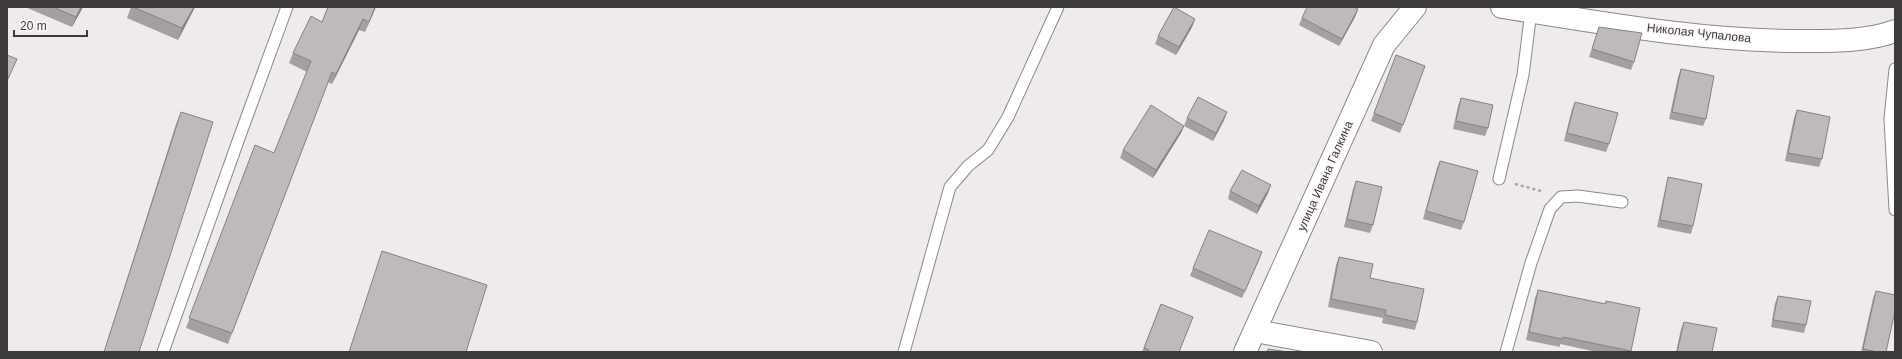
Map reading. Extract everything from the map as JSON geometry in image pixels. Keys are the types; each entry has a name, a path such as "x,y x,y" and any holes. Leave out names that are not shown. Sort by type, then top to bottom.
{"street":[{"name":"улица Ивана Галкина","path":"1245,352 1384,45 1415,7"},
{"name":"Николая Чупалова","path":"1502,7 1697,35 1774,41 1834,41 1882,36 1895,31"},
{"path":"1255,331 1371,352"}],"lane":[{"path":"163,352 287,7"},
{"path":"904,352 950,187 968,166 988,150 1008,117 1058,7"},
{"path":"1499,179 1523,75 1531,11"},
{"path":"1895,69 1890,119 1895,210"},
{"path":"1506,352 1531,263 1550,209 1560,197 1578,196 1622,202"}],"path":[{"path":"1499,179 1560,197"}],"building":[{"path":"53,7 81,7 76,17"},
{"path":"133,7 194,7 182,28"},
{"path":"328,7 375,7 369,22 363,19 336,74 332,72 232,333 189,318 255,145 274,153 311,61 293,53 311,16 322,22"},
{"path":"1174,7 1195,19 1179,47 1158,36"},
{"path":"1307,7 1353,7 1358,9 1342,39 1302,18"},
{"path":"1599,27 1642,33 1634,62 1592,49"},
{"path":"7,55 17,59 7,81"},
{"path":"1396,55 1425,66 1403,125 1374,113"},
{"path":"1681,69 1714,76 1706,119 1672,112"},
{"path":"1198,97 1227,112 1216,133 1187,118"},
{"path":"1461,98 1493,105 1488,128 1456,121"},
{"path":"1575,102 1618,113 1609,144 1567,133"},
{"path":"1151,105 1184,126 1156,170 1123,150"},
{"path":"1797,110 1830,117 1822,159 1788,153"},
{"path":"181,112 213,122 139,352 104,352"},
{"path":"1440,161 1478,171 1464,222 1426,211"},
{"path":"1242,170 1271,185 1259,206 1230,191"},
{"path":"1668,177 1702,184 1693,226 1660,220"},
{"path":"1356,181 1382,187 1373,225 1347,219"},
{"path":"1209,230 1262,252 1245,291 1193,268"},
{"path":"382,251 487,285 466,352 349,352"},
{"path":"1339,257 1373,264 1370,278 1424,289 1417,322 1385,315 1386,310 1331,299"},
{"path":"1538,290 1606,304 1606,301 1640,308 1631,351 1563,337 1562,339 1529,332"},
{"path":"1876,291 1895,295 1895,311 1886,352 1863,349"},
{"path":"1778,296 1811,301 1806,325 1773,320"},
{"path":"1161,304 1193,317 1179,352 1148,352 1149,350 1144,348"},
{"path":"1684,322 1717,328 1712,352 1677,352"},
{"path":"1268,349 1288,352 1267,352"}]}
